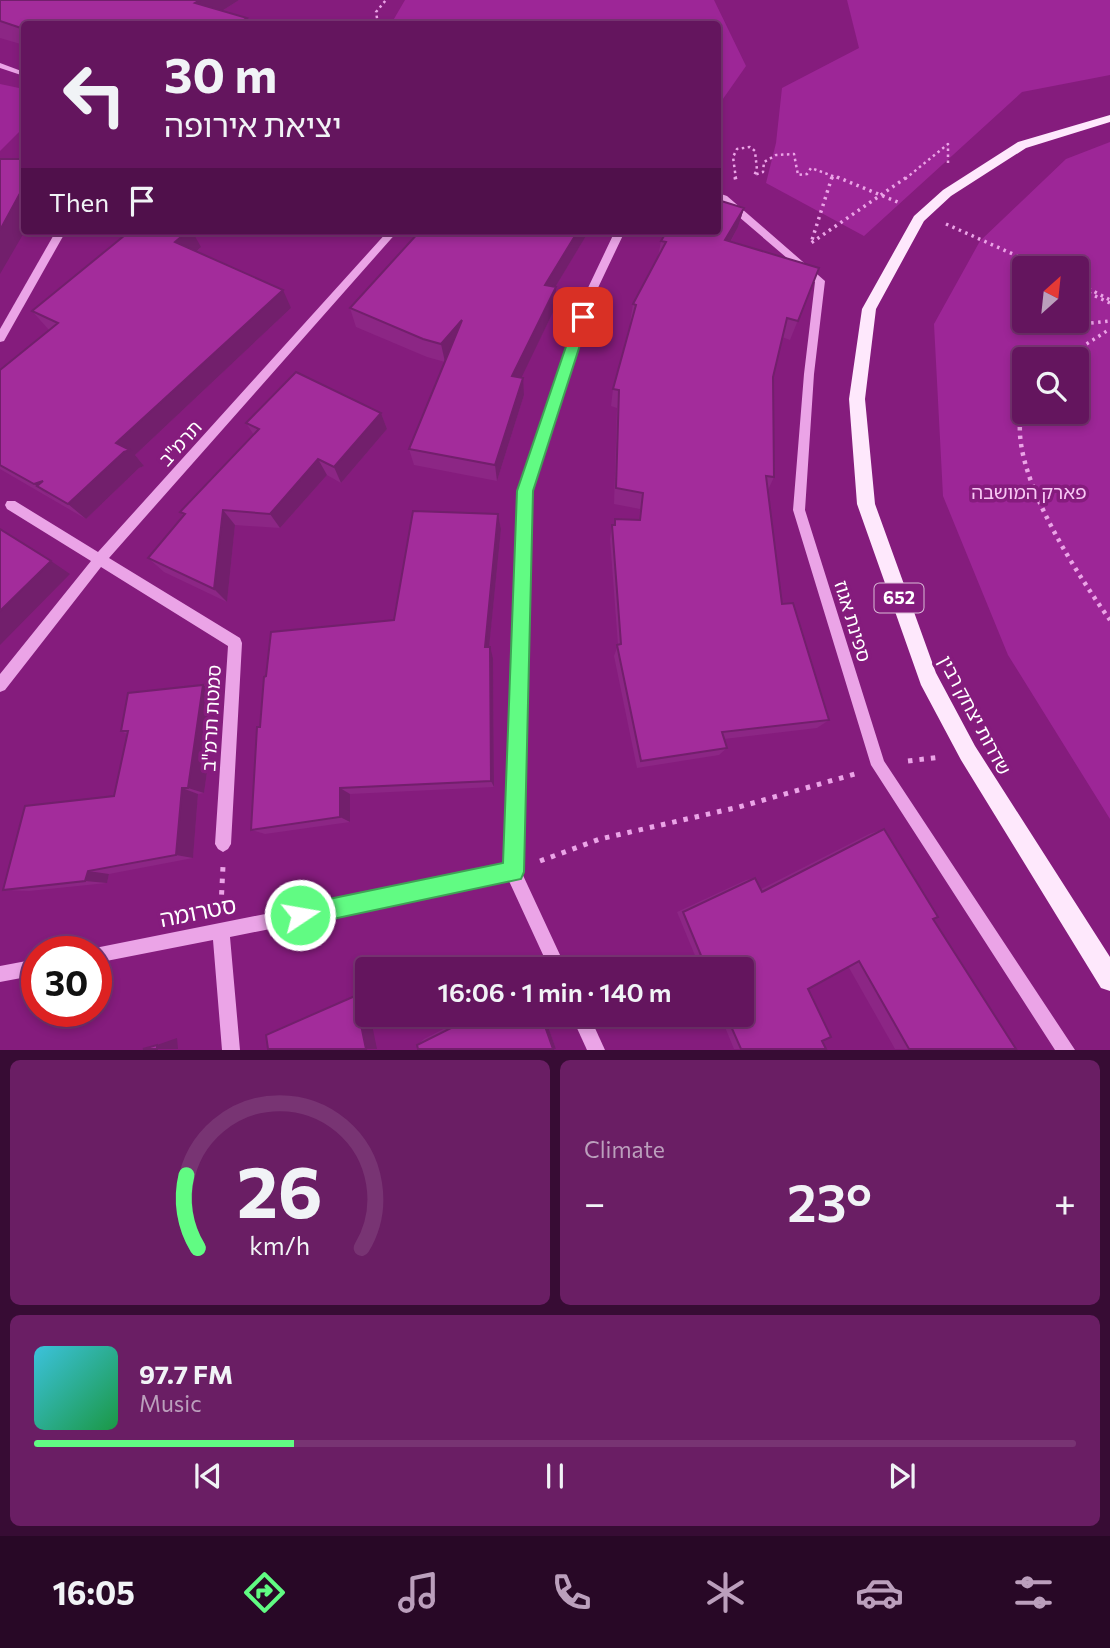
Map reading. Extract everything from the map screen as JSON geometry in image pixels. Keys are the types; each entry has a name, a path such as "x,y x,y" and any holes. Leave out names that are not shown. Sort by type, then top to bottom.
{"main road":[{"name":"שדרות יצחק רבין","path":"1110,118 1022,145 947,193 919,219 869,309 857,399 866,504 928,678 968,753 1110,979"}],"street":[{"path":"0,65 21,73"},
{"name":"ספינת אגוז","path":"721,197 820,281 809,374 799,510 878,765 1066,1049"},
{"path":"0,338 59,235"},
{"name":"תרמ\"ב","path":"1,683 100,559 389,235"},
{"path":"553,957 513,872 525,491 591,292 618,235"},
{"name":"סמטת תרמ\"ב","path":"11,505 235,643 223,844"},
{"name":"סטרומה","path":"112,952 513,872"},
{"path":"221,931 231,1049"},
{"path":"0,974 21,970"},
{"path":"586,1027 596,1049"}],"path":[{"path":"378,21 376,12 386,0"},
{"path":"833,175 811,243 886,194 948,144 947,193"},
{"path":"735,187 733,157 737,149 750,147 755,151 757,170 754,175 763,172 764,162 787,152 794,154 798,175 807,174 811,168 886,194 919,219"},
{"path":"833,175 903,205"},
{"path":"945,224 1017,256"},
{"path":"1089,290 1110,301"},
{"path":"1089,323 1110,320"},
{"path":"1082,347 1110,329"},
{"path":"1020,424 1029,475 1087,590 1110,620"},
{"path":"878,765 968,753"},
{"path":"513,872 600,839 831,782"},
{"path":"221,931 223,844"}],"green space":[{"path":"405,0 714,0 746,66 721,102 721,21 393,21"},
{"path":"847,0 1110,0 1110,75 1022,92 864,236 766,183 776,143 782,88 859,48"},
{"path":"0,84 21,90 21,130 0,151"},
{"name":"פארק המושבה","path":"1110,142 1110,819 1008,655 943,496 934,324 980,241 1066,159"}],"building":[{"path":"0,0 200,0 195,3 247,18 242,21 21,21 21,28 0,21"},
{"path":"0,159 21,159 21,192 0,230"},
{"path":"721,201 744,208 725,240 819,268 798,321 787,318 773,377 774,477 766,476 782,604 793,603 829,720 722,732 727,748 641,761 617,645 621,644 612,525 615,525 615,519 640,520 643,493 616,488 619,390 613,389 636,305 633,304 666,242 661,241 665,235 721,235"},
{"path":"125,235 183,235 175,242 283,290 116,443 130,450 124,452 68,504 37,486 43,481 34,484 0,465 0,370 58,323 32,311"},
{"path":"416,235 576,235 545,285 556,287 512,376 523,378 495,465 409,449 462,320 441,344 350,308"},
{"path":"296,372 381,413 334,467 318,459 270,514 223,510 214,589 148,558 185,514 180,512 259,429 246,423"},
{"path":"413,511 498,514 485,647 490,647 491,781 340,788 340,817 251,830 257,727 260,727 271,632 394,620"},
{"path":"0,529 51,561 0,611"},
{"path":"203,685 188,788 182,788 176,855 88,871 85,881 3,890 25,806 114,796 128,731 121,731 128,693"},
{"path":"884,829 938,917 933,919 1016,1049 909,1049 859,961 808,989 831,1037 822,1041 826,1049 741,1049 731,1027 754,1027 754,957 702,957 683,912 755,878 762,892"},
{"path":"355,996 355,1027 361,1027 366,1049 268,1049 266,1035"},
{"path":"453,1027 545,1027 553,1049 418,1049 417,1045"}],"route":[{"path":"300,915 513,872 525,491 583,317"}]}
